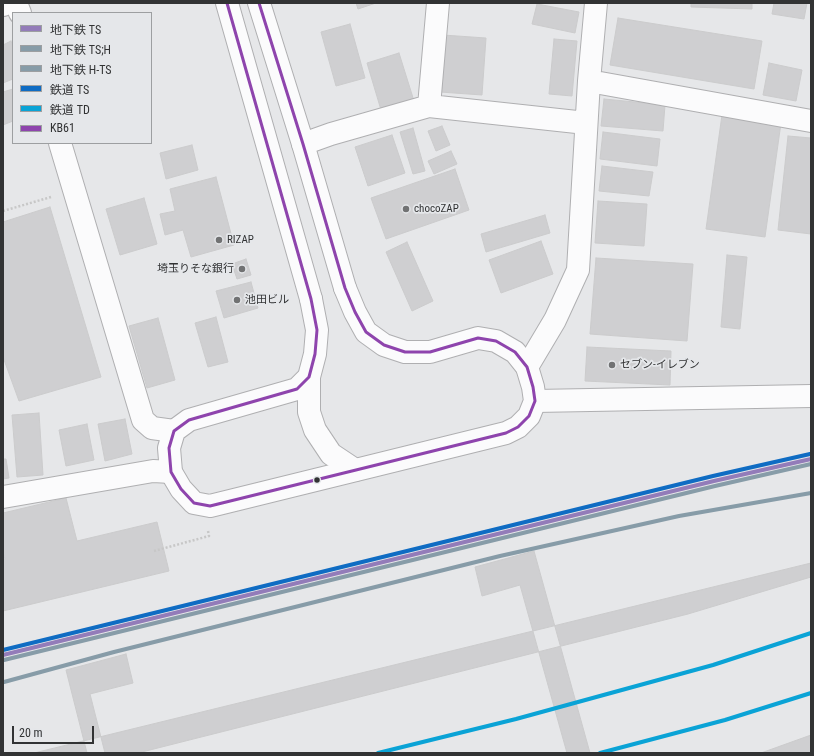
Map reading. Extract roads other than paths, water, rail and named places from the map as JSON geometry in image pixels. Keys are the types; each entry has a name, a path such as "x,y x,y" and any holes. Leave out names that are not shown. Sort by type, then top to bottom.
{"street":[{"path":"3,5 8,3"},
{"path":"227,3 311,299 317,330 315,354 309,377 309,412 315,430 331,454 356,470"},
{"path":"259,3 303,144 345,288 354,312 366,332 384,345 405,352 430,352 478,338 496,341 515,352 526,367 533,387 535,401 529,416 518,427 506,433 210,506 194,503 181,489 171,472 169,448 174,431 189,420 297,389 309,377"},
{"path":"429,106 438,3"},
{"path":"526,367 555,320 578,270 586,122 596,3"},
{"path":"589,81 811,121"},
{"path":"303,144 331,134 429,106 586,122"},
{"path":"60,144 143,420 152,428 174,431"},
{"path":"535,401 811,396"},
{"path":"3,497 153,471 171,472"}],"metro line":[{"name":"TS","path":"3,655 714,481 811,459"},
{"name":"TS;H","path":"4,660 715,486 811,464"},
{"name":"H-TS","path":"4,682 114,652 500,556 679,516 811,493"}],"rail line":[{"name":"TS","path":"3,650 713,476 810,454"},
{"name":"TD","path":"378,753 516,719 713,665 811,633"},
{"name":"TD","path":"600,753 725,720 811,693"}],"place":[{"name":"chocoZAP","path":"406,209"},
{"name":"RIZAP","path":"219,240"},
{"name":"埼玉りそな銀行","path":"242,269"},
{"name":"池田ビル","path":"237,300"},
{"name":"セブン-イレブン","path":"612,365"}]}
